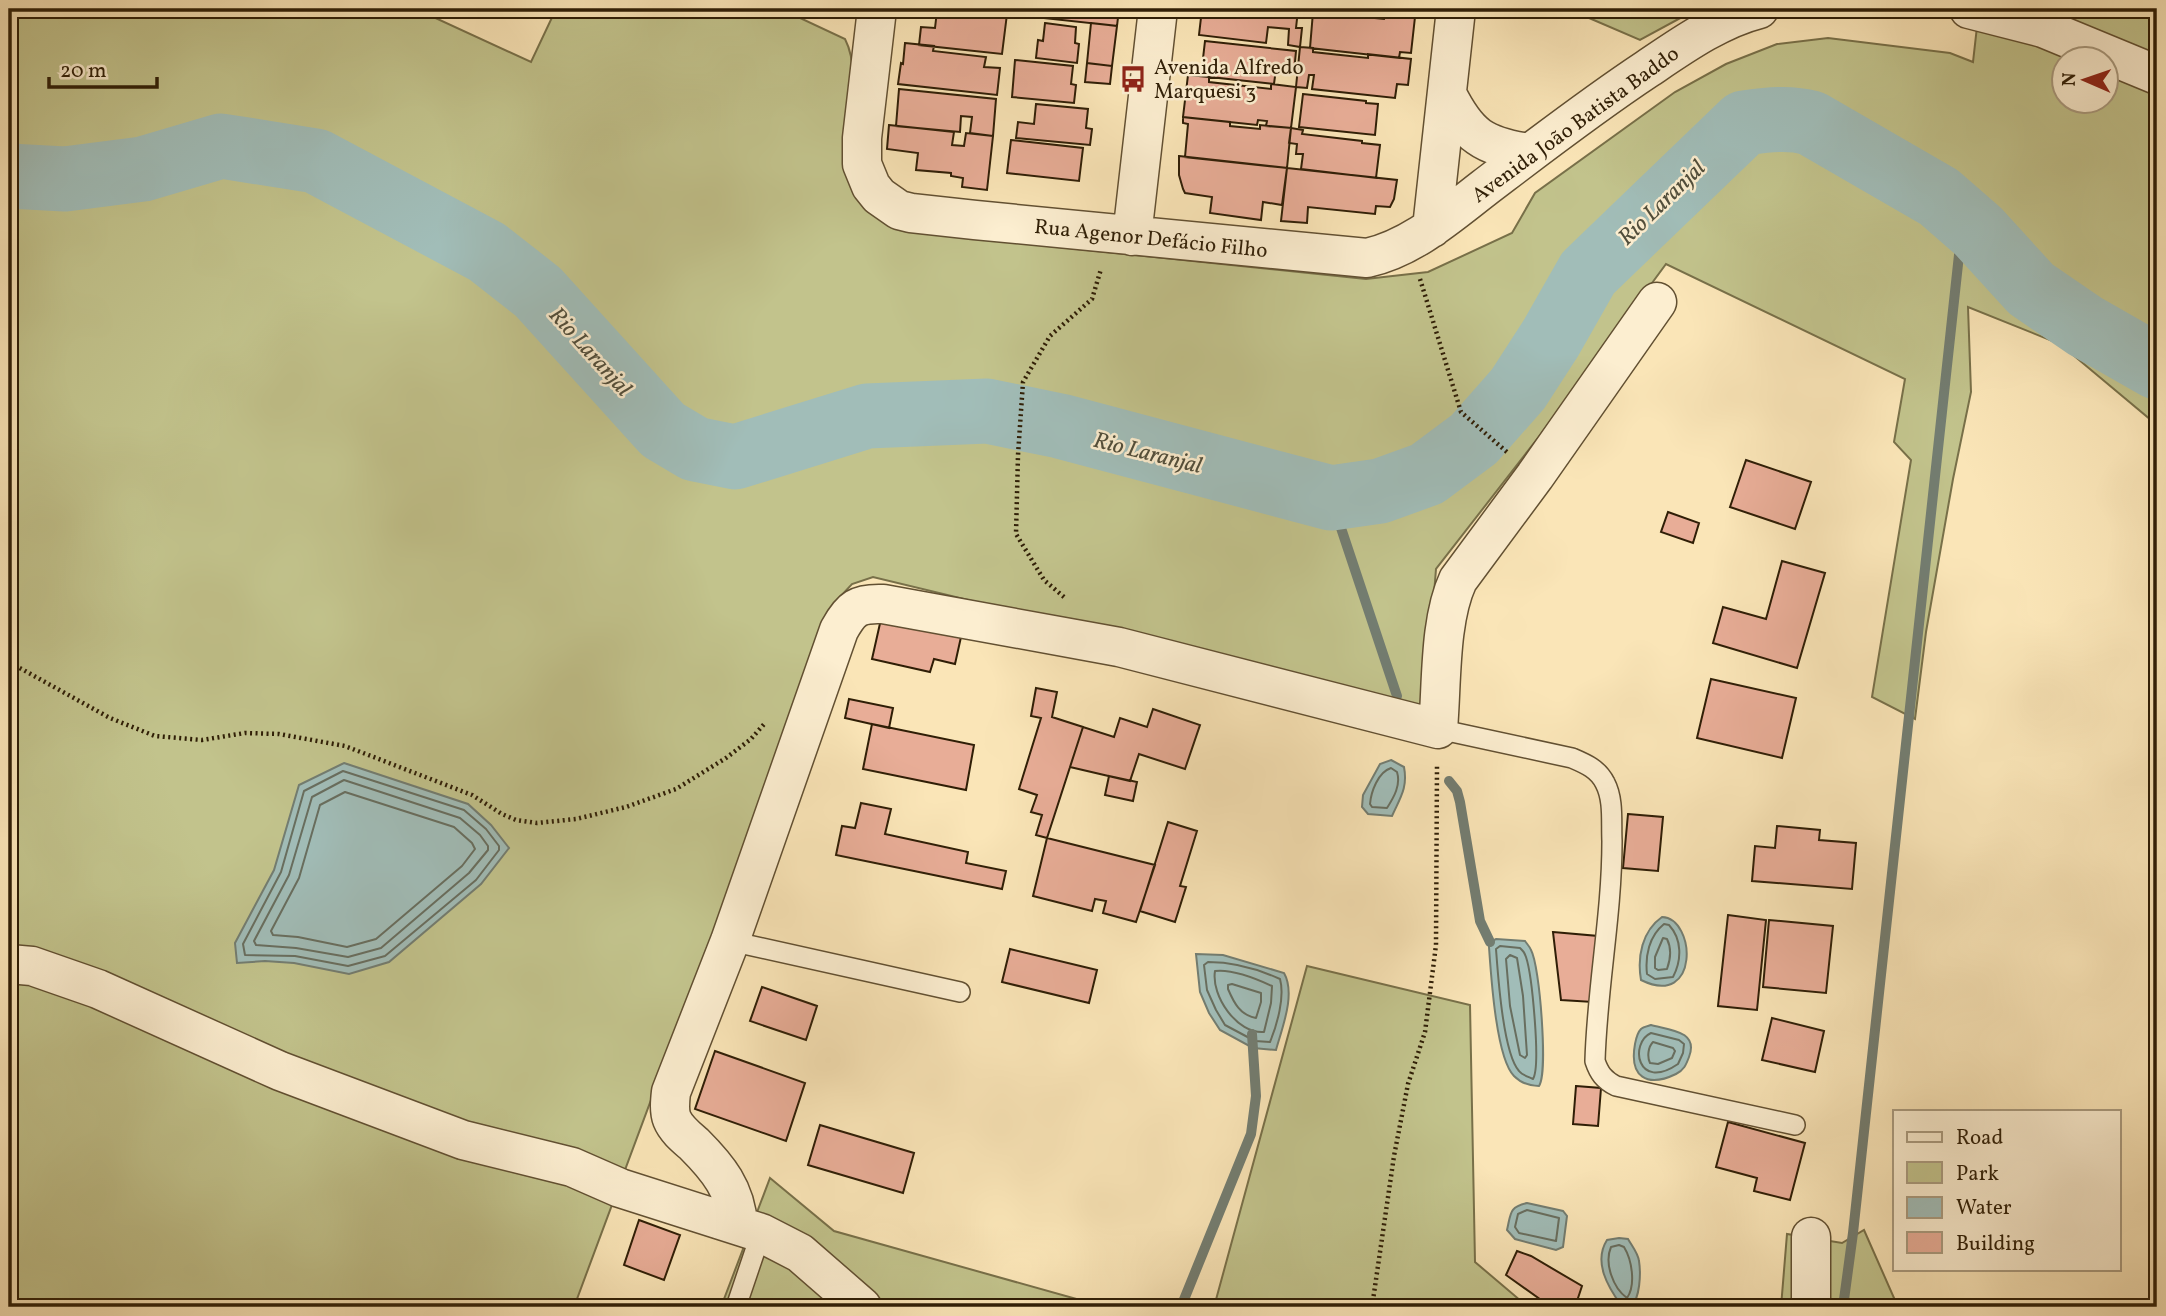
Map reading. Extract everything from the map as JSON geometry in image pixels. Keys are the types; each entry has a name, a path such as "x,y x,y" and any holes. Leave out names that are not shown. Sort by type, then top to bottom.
{"street":[{"path":"1119,234 1158,9"},
{"path":"1417,236 1447,94 1456,9"},
{"name":"Avenida João Batista Baddo","path":"1417,236 1560,129 1677,48 1719,25 1759,9"},
{"path":"1969,9 2043,29 2157,75"},
{"name":"Rua Agenor Defácio Filho","path":"868,13 862,164 871,186 899,210 1367,258 1384,255 1417,236"},
{"path":"1447,94 1459,118 1478,137 1503,149 1529,153"},
{"path":"750,1228 729,1187 672,1119 671,1092 730,941 839,630 846,617 855,608 867,604 883,604 1119,647 1438,729 1446,620 1450,597 1458,580 1535,477 1657,302"},
{"path":"9,964 32,967 75,980 280,1071 463,1140 572,1167 620,1188 750,1228 800,1253 862,1307"},
{"path":"1811,1237 1811,1307"}],"lane":[{"path":"1438,729 1572,758 1590,765 1600,774 1606,785 1611,813 1612,881 1595,1061 1606,1081 1616,1086 1795,1125"},
{"path":"730,941 960,992"},
{"path":"736,1307 750,1228"}],"path":[{"path":"1072,605 1044,580 1016,534 1023,382 1050,336 1092,299 1119,234"},
{"path":"1417,236 1419,273 1461,412 1503,449"},
{"path":"9,666 18,667 110,718 155,736 202,740 245,733 279,734 345,746 472,795 516,820 537,823 576,819 626,807 676,789 751,739 769,718"},
{"path":"1372,1307 1394,1156 1408,1084 1425,1032 1434,972 1438,729"}],"green space":[{"path":"9,9 416,9 531,62 556,9 781,9 845,39 853,75 846,138 923,233 1366,279 1428,272 1512,233 1535,193 1675,92 1726,64 1777,44 1828,38 1950,53 1973,62 1979,9 2157,9 2157,425 2060,344 1968,307 1971,392 1926,632 1915,719 1872,697 1911,460 1894,442 1905,379 1666,264 1541,434 1436,569 1425,710 873,577 852,584 837,600 574,1307 9,1307"},
{"path":"1588,9 1697,9 1640,40 1589,18"},
{"path":"1307,966 1470,1005 1475,1262 1528,1307 1214,1307"},
{"path":"770,1178 834,1231 1105,1307 721,1307"},
{"path":"1864,1230 1898,1307 1781,1307 1787,1234 1842,1243"}],"water":[{"path":"1391,760 1404,767 1405,781 1400,798 1392,816 1368,814 1362,807 1363,795 1380,764"},
{"path":"344,763 468,804 491,825 509,848 481,884 389,962 349,974 294,963 237,963 235,943 274,870 299,785"},
{"path":"1662,917 1673,921 1681,931 1686,945 1686,960 1683,973 1674,983 1660,986 1641,980 1640,962 1642,945 1655,923"},
{"path":"1496,939 1525,941 1531,949 1540,997 1543,1041 1542,1077 1539,1086 1526,1084 1514,1076 1503,1052 1489,947 1490,942"},
{"path":"1196,954 1223,955 1284,973 1289,991 1288,1001 1276,1050 1253,1048 1220,1030 1200,992"},
{"path":"1651,1025 1681,1033 1690,1042 1691,1048 1681,1071 1657,1080 1642,1077 1635,1065 1635,1042 1639,1032"},
{"path":"1527,1203 1563,1211 1567,1216 1563,1247 1556,1250 1515,1239 1507,1230 1514,1209"},
{"path":"1628,1239 1639,1261 1638,1292 1631,1307 1621,1305 1607,1282 1602,1265 1601,1257 1607,1240"}],"building":[{"path":"955,9 1007,14 1002,54 919,45 921,27 935,28 937,11 955,13"},
{"path":"958,9 996,9 995,13"},
{"path":"1007,9 1119,9 1117,26 1007,14"},
{"path":"1202,9 1298,10 1296,28 1302,28 1300,47 1288,45 1289,29 1268,27 1266,43 1199,35"},
{"path":"1335,9 1405,9 1404,16"},
{"path":"1313,12 1384,19 1385,14 1415,17 1411,53 1400,52 1399,58 1310,48"},
{"path":"1045,23 1076,27 1075,43 1079,44 1077,63 1036,58 1038,40 1043,41"},
{"path":"1091,23 1117,26 1112,66 1087,63"},
{"path":"1205,41 1296,51 1294,72 1276,69 1274,84 1201,76"},
{"path":"905,43 934,46 933,51 986,57 984,67 1000,68 997,95 898,84"},
{"path":"1300,47 1313,48 1313,52 1368,58 1368,54 1411,59 1408,85 1397,84 1395,98 1312,89 1314,75 1309,75 1307,88 1296,87"},
{"path":"1015,60 1073,66 1071,84 1076,85 1074,103 1012,97"},
{"path":"1087,63 1112,66 1110,84 1085,82"},
{"path":"1188,75 1209,77 1209,82 1271,89 1271,84 1296,87 1291,128 1266,126 1267,121 1258,120 1257,125 1183,117"},
{"path":"899,89 996,99 993,136 970,133 972,117 961,116 960,132 896,126"},
{"path":"1303,94 1378,104 1375,135 1299,127"},
{"path":"1036,104 1088,109 1086,128 1092,129 1090,145 1016,138 1018,122 1034,124"},
{"path":"1183,117 1230,122 1230,126 1291,128 1287,168 1185,157 1188,124 1183,123"},
{"path":"889,125 954,132 952,145 964,146 966,133 993,136 987,190 962,187 963,178 951,176 951,173 916,170 918,153 887,149"},
{"path":"1291,128 1303,130 1302,134 1380,145 1376,178 1301,169 1303,154 1296,154 1297,144 1289,143"},
{"path":"1011,140 1083,148 1079,181 1007,173"},
{"path":"1179,156 1287,168 1282,205 1263,202 1261,220 1210,213 1212,197 1185,193 1179,175"},
{"path":"1287,168 1397,180 1394,199 1390,207 1376,206 1375,214 1308,207 1307,223 1281,221"},
{"path":"1746,460 1811,482 1795,529 1730,507"},
{"path":"1668,512 1699,523 1693,543 1661,532"},
{"path":"1782,561 1825,573 1797,668 1713,643 1723,607 1766,619"},
{"path":"881,619 961,637 955,664 934,659 930,672 872,659"},
{"path":"1711,679 1796,698 1782,758 1697,738"},
{"path":"1036,688 1057,692 1052,717 1083,727 1047,838 1036,835 1042,815 1031,812 1037,795 1019,789 1041,718 1031,716"},
{"path":"849,699 893,708 889,728 845,718"},
{"path":"1153,709 1200,725 1185,769 1139,754 1130,781 1070,767 1083,727 1114,737 1120,718 1147,727"},
{"path":"872,724 974,745 966,790 863,769"},
{"path":"1109,776 1137,782 1133,801 1105,795"},
{"path":"861,803 891,809 885,834 968,852 966,863 1006,871 1002,889 836,855 842,826 855,828"},
{"path":"1628,814 1663,817 1658,871 1623,868"},
{"path":"1168,822 1197,831 1180,886 1186,887 1175,922 1140,911"},
{"path":"1777,826 1820,830 1819,840 1856,843 1852,889 1752,881 1755,846 1775,848"},
{"path":"1047,838 1155,865 1136,922 1103,913 1106,901 1095,899 1092,911 1033,896"},
{"path":"1728,915 1766,920 1757,1010 1718,1006"},
{"path":"1769,920 1833,926 1826,993 1763,987"},
{"path":"1553,932 1598,936 1593,1002 1561,1000"},
{"path":"1010,949 1097,970 1089,1003 1002,982"},
{"path":"762,987 817,1006 806,1040 750,1021"},
{"path":"1772,1018 1824,1031 1815,1072 1762,1060"},
{"path":"715,1051 805,1083 786,1141 695,1109"},
{"path":"1576,1086 1601,1088 1598,1126 1573,1124"},
{"path":"1728,1122 1805,1143 1790,1200 1754,1191 1757,1178 1716,1167"},
{"path":"820,1125 914,1153 903,1193 808,1165"},
{"path":"639,1220 680,1235 664,1280 624,1265"},
{"path":"1517,1251 1531,1256 1582,1286 1575,1307 1551,1307 1506,1275"}],"waterway":[{"name":"Rio Laranjal","path":"9,176 65,179 143,169 221,146 316,161 487,252 538,292 663,430 695,449 735,457 867,416 987,411 1060,426 1331,498 1380,491 1427,474 1474,439 1518,389 1588,273 1744,123 1769,120 1811,123 1939,197 1978,231 2031,289 2085,326 2157,367"},
{"path":"1843,1307 1963,218"},
{"path":"1331,498 1397,696"},
{"path":"1449,781 1457,791 1460,802 1480,921 1490,942"},
{"path":"1181,1307 1251,1134 1256,1096 1252,1034"}],"place":[{"name":"Avenida Alfredo Marquesi 3","path":"1133,79"}]}
